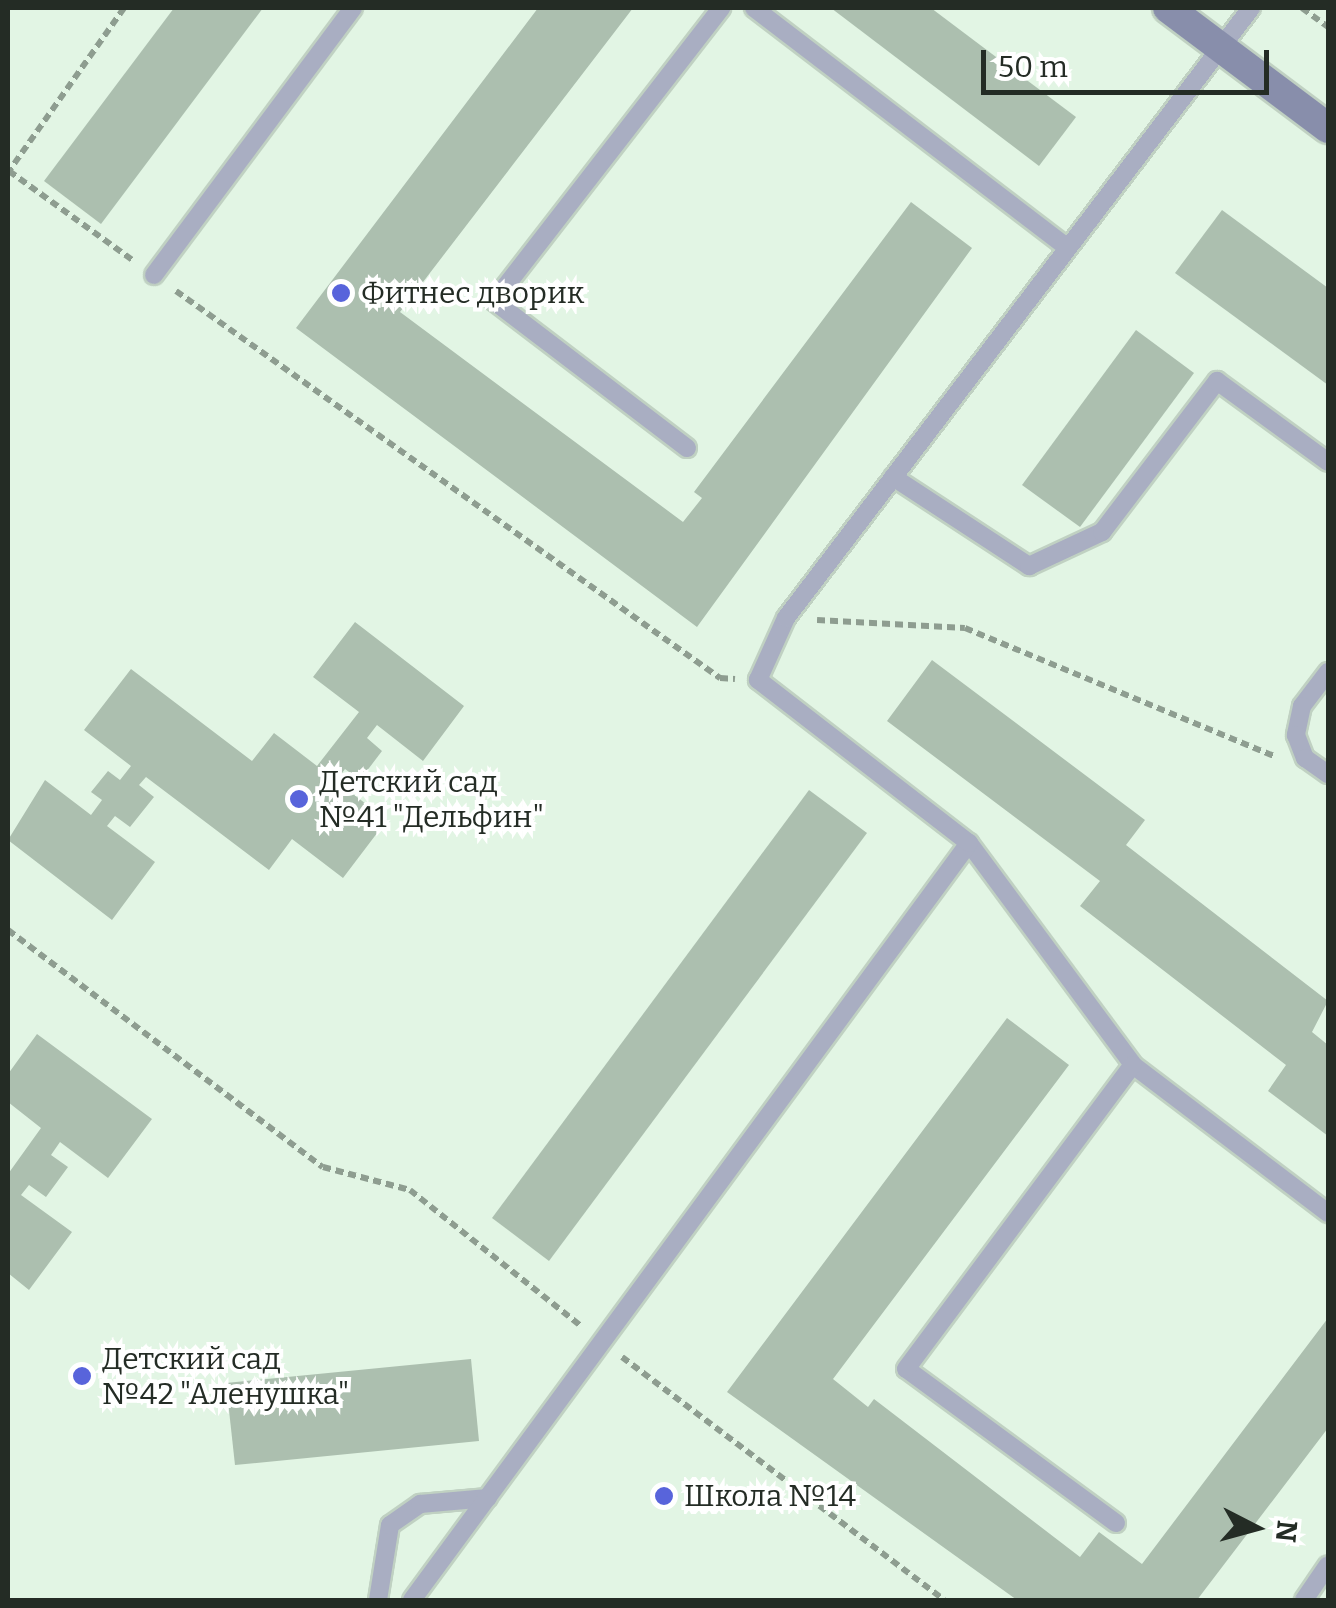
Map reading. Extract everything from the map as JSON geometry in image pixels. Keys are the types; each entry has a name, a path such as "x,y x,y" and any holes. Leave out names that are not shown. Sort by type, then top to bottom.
{"street":[{"path":"1168,8 1328,128"}],"lane":[{"path":"154,275 353,8"},
{"path":"687,448 494,300 721,8"},
{"path":"754,8 1065,246"},
{"path":"1250,8 1216,44 786,618 758,680 969,842 1133,1065 1328,1213"},
{"path":"893,477 1029,566 1102,532 1217,381 1328,462"},
{"path":"1328,672 1302,706 1296,736 1305,758 1328,774"},
{"path":"412,1600 969,842"},
{"path":"1116,1523 906,1370 1133,1065"},
{"path":"378,1600 390,1525 420,1504 488,1498"},
{"path":"1304,1600 1328,1565"}],"path":[{"path":"124,8 9,171 720,678 758,680"},
{"path":"1302,8 1328,27"},
{"path":"786,618 965,628 1281,759 1305,758"},
{"path":"8,930 323,1168 410,1190 602,1342 944,1600"}],"building":[{"path":"174,8 263,8 101,224 44,181"},
{"path":"538,8 633,8 400,312 683,522 702,498 694,492 911,202 972,248 697,627 296,328"},
{"path":"831,8 931,8 1076,117 1039,166"},
{"path":"1222,210 1328,288 1328,385 1175,273"},
{"path":"1136,330 1194,373 1080,527 1022,485"},
{"path":"355,622 464,706 423,761 377,725 367,738 382,751 360,780 345,769 336,781 387,820 343,878 292,839 269,870 146,777 139,785 154,797 130,827 115,816 107,826 155,862 112,920 8,840 45,780 91,815 102,800 91,792 108,771 120,780 131,766 84,730 131,669 252,761 274,733 317,766 359,712 313,677"},
{"path":"932,660 1145,820 1126,845 1328,1001 1312,1032 1328,1045 1328,1136 1268,1091 1286,1065 1080,906 1100,881 887,721"},
{"path":"809,790 867,833 549,1261 492,1218"},
{"path":"1007,1018 1069,1065 833,1379 868,1407 874,1399 1080,1557 1099,1532 1142,1564 1328,1318 1328,1428 1197,1600 1017,1600 727,1392"},
{"path":"37,1034 152,1119 108,1178 60,1142 51,1155 68,1167 46,1197 29,1185 21,1195 72,1232 29,1290 8,1273 8,1174 41,1128 8,1102 8,1074"},
{"path":"471,1359 479,1441 235,1465 226,1383"}],"place":[{"name":"Фитнес дворик","path":"341,293"},
{"name":"Детский сад №41 \"Дельфин\"","path":"299,799"},
{"name":"Детский сад №42 \"Аленушка\"","path":"82,1376"},
{"name":"Школа №14","path":"664,1496"}]}
